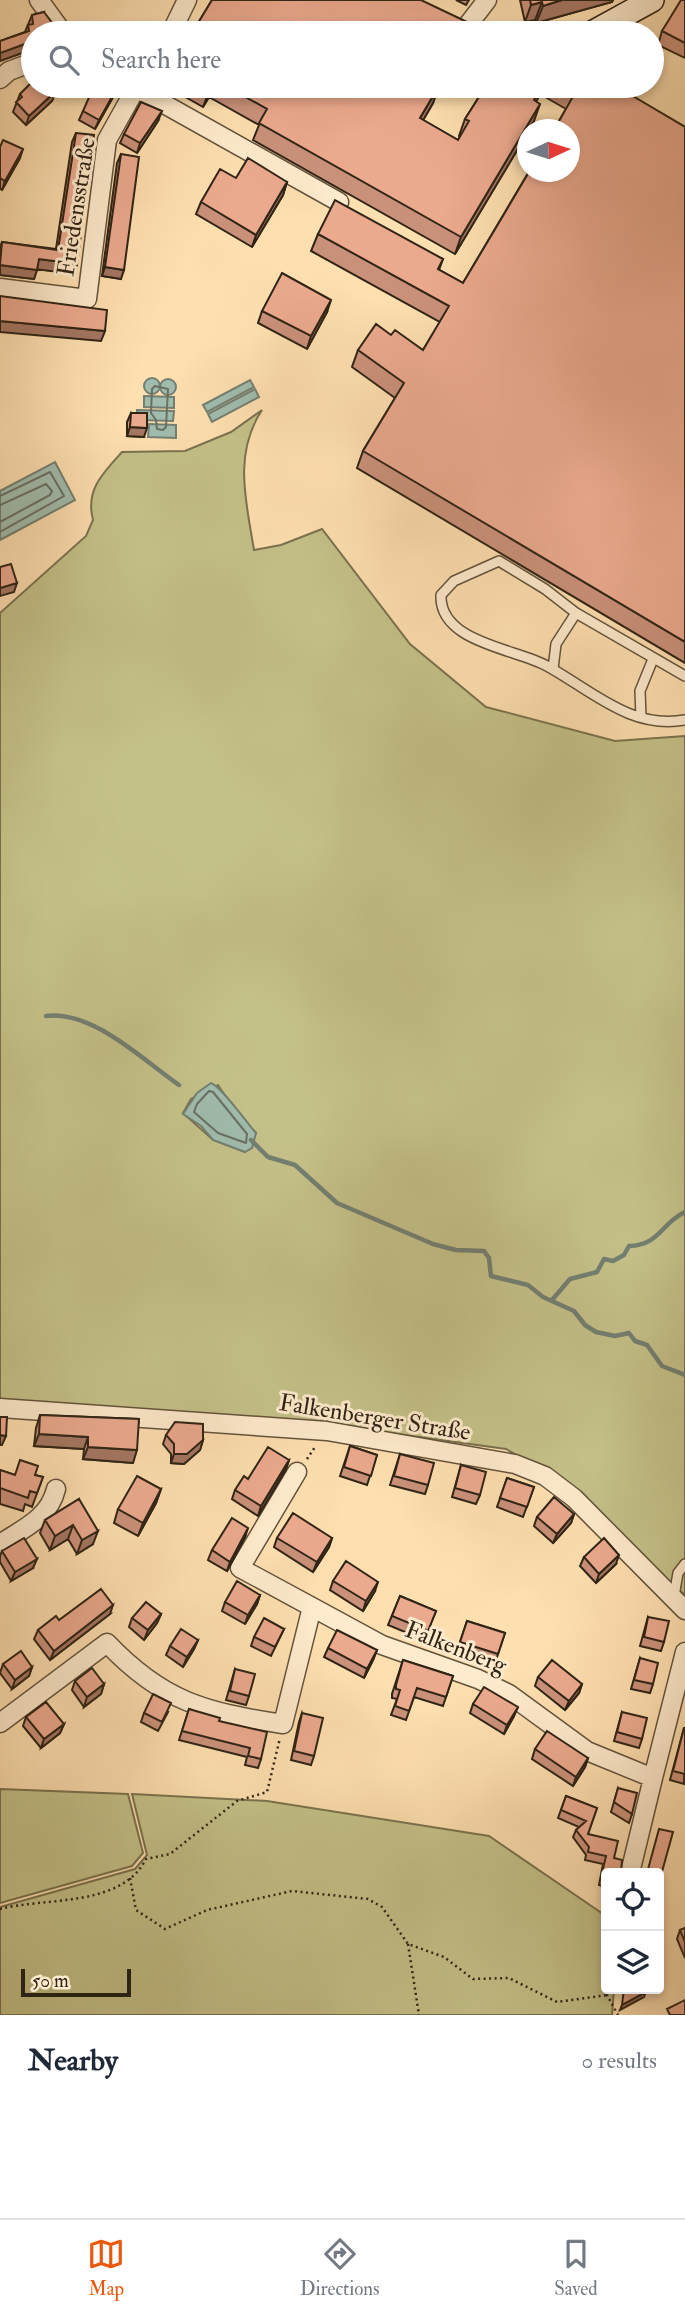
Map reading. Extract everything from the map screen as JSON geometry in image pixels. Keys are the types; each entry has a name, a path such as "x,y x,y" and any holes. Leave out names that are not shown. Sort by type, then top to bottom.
{"main road":[{"path":"614,21 652,0"},
{"path":"446,16 457,21"}],"street":[{"path":"39,0 54,21"},
{"path":"177,21 187,0"},
{"path":"480,21 487,0"},
{"path":"0,79 9,71 21,66"},
{"name":"Friedensstraße","path":"0,288 87,299 107,140 133,98"},
{"path":"156,98 338,202"},
{"name":"Falkenberger Straße","path":"0,1408 327,1431 515,1464 545,1476 574,1498 679,1606"},
{"name":"Falkenberg","path":"297,1472 240,1568 382,1645 478,1679 509,1694 587,1751 653,1778"},
{"path":"0,1544 42,1517 52,1504 56,1489"},
{"path":"0,1723 107,1643 143,1679 180,1699 210,1709 283,1724 312,1607"},
{"path":"630,1868 685,1652"}],"lane":[{"path":"685,676 576,613 545,589 499,561 454,581 441,595 447,615 466,634 553,669 597,698 641,717 669,723 685,720"},
{"path":"553,669 556,644 576,613"},
{"path":"641,717 640,691 653,659"},
{"path":"679,1606 674,1586 678,1573 685,1564"}],"path":[{"path":"297,1472 327,1431"},
{"path":"0,1909 98,1892 130,1878 146,1859 155,1860 170,1854 237,1801 267,1792 283,1724"},
{"path":"130,1878 136,1910 165,1929 207,1910 300,1891 375,1901 408,1944 419,2015"},
{"path":"408,1944 444,1956 472,1979 509,1978 557,2002 607,1995 616,2014"}],"shaded area":[{"path":"262,410 247,444 244,478 254,550 281,545 322,529 410,644 486,707 615,741 685,736 685,1595 654,1570 572,1487 506,1449 317,1423 0,1402 0,613 86,536 93,520 91,500 97,483 122,452 185,451 231,432","holes":["218,1085 235,1111 256,1133 245,1152 213,1140 183,1113 191,1099"]},
{"path":"0,1789 128,1794 143,1853 132,1866 0,1903"},
{"path":"132,1794 267,1801 489,1836 601,1913 601,1994 614,1994 612,2015 0,2015 0,1907 135,1869 147,1855"}],"water":[{"path":"149,378 155,378 160,386 158,392 149,394 144,389 144,383"},
{"path":"165,379 171,379 176,387 174,393 165,395 160,390 160,384"},
{"path":"250,380 254,387 207,412 203,405"},
{"path":"255,389 259,397 212,422 208,414"},
{"path":"144,396 174,397 174,408 144,407"},
{"path":"137,410 174,411 173,421 137,420"},
{"path":"149,424 176,425 176,438 148,437"},
{"path":"55,462 75,500 0,540 0,491"},
{"path":"211,1083 256,1133 252,1148 245,1152 213,1140 201,1126 183,1114 197,1093"}],"building":[{"path":"212,0 421,0 465,21 199,21"},
{"path":"530,0 562,0 543,6 542,2 531,5"},
{"path":"681,0 685,0 685,43 664,32"},
{"path":"44,12 51,21 33,21 32,15"},
{"path":"21,34 21,45 0,53 0,41"},
{"path":"21,98 48,98 29,116 16,102"},
{"path":"89,98 111,98 99,120 83,111"},
{"path":"247,98 432,98 420,118 458,140 469,121 465,119 478,98 535,98 540,104 531,119 517,119 517,143 461,237 259,123 267,109"},
{"path":"572,98 636,98 685,127 685,642 363,451 404,383 358,350 376,324 391,335 395,330 423,350 449,306 318,234 335,200 443,259 438,269 463,283 523,182 580,182 580,119 560,119"},
{"path":"141,102 162,111 140,143 124,134"},
{"path":"76,133 94,135 77,264 39,259 37,270 0,265 2,242 58,250"},
{"path":"3,140 23,149 5,181 0,178 0,147"},
{"path":"121,154 139,157 124,270 105,267"},
{"path":"248,158 287,182 256,235 201,202 220,169 236,178"},
{"path":"282,273 331,300 311,336 262,311"},
{"path":"0,296 107,310 105,331 0,321"},
{"path":"131,413 147,413 147,428 130,427"},
{"path":"11,564 17,583 0,588 0,567"},
{"path":"40,1415 139,1419 137,1450 88,1447 88,1437 39,1434"},
{"path":"0,1417 7,1417 6,1436 0,1435"},
{"path":"175,1422 203,1424 203,1440 187,1454 174,1454 174,1444 166,1435"},
{"path":"350,1446 377,1455 371,1476 344,1467"},
{"path":"268,1447 289,1460 261,1506 235,1490 244,1476 248,1479"},
{"path":"400,1454 434,1463 428,1485 394,1476"},
{"path":"20,1460 38,1466 35,1475 43,1477 37,1493 30,1491 28,1498 0,1488 0,1470 15,1475"},
{"path":"461,1465 486,1472 480,1495 455,1488"},
{"path":"137,1476 161,1489 143,1523 118,1509"},
{"path":"507,1478 534,1487 527,1507 500,1498"},
{"path":"554,1497 574,1514 557,1534 537,1517"},
{"path":"79,1499 98,1531 82,1540 73,1525 55,1536 45,1520"},
{"path":"293,1513 332,1538 317,1562 277,1538"},
{"path":"232,1518 248,1528 230,1562 212,1550"},
{"path":"24,1538 37,1559 15,1572 2,1551"},
{"path":"604,1538 619,1555 599,1574 584,1557"},
{"path":"346,1561 378,1582 366,1601 333,1581"},
{"path":"237,1581 260,1595 248,1615 225,1602"},
{"path":"101,1589 113,1605 54,1651 38,1630 56,1616 59,1620"},
{"path":"400,1596 436,1611 428,1631 392,1616"},
{"path":"146,1602 161,1614 148,1630 132,1618"},
{"path":"648,1617 669,1621 664,1642 644,1637"},
{"path":"264,1618 284,1629 275,1647 254,1637"},
{"path":"467,1621 505,1633 498,1654 460,1642"},
{"path":"181,1629 198,1640 187,1657 170,1646"},
{"path":"337,1630 377,1650 367,1669 328,1648"},
{"path":"21,1651 32,1667 15,1680 3,1664"},
{"path":"640,1658 658,1663 653,1684 634,1680"},
{"path":"403,1660 453,1676 446,1697 417,1688 409,1711 395,1706 400,1690 396,1689 396,1685"},
{"path":"552,1660 582,1684 569,1701 538,1677"},
{"path":"92,1668 104,1684 87,1697 75,1681"},
{"path":"235,1669 255,1674 249,1696 230,1691"},
{"path":"484,1687 518,1707 507,1725 473,1704"},
{"path":"153,1694 171,1703 162,1722 144,1713"},
{"path":"46,1702 64,1724 44,1739 26,1717"},
{"path":"189,1709 220,1718 219,1721 267,1732 261,1759 248,1756 250,1748 182,1731"},
{"path":"622,1712 647,1718 642,1739 617,1732"},
{"path":"302,1713 323,1718 314,1756 294,1751"},
{"path":"685,1728 685,1774 673,1771"},
{"path":"547,1731 588,1758 576,1777 535,1749"},
{"path":"618,1788 637,1793 632,1814 614,1802"},
{"path":"566,1796 597,1808 588,1834 618,1841 614,1858 622,1860 621,1868 603,1868 606,1856 588,1852 589,1847 576,1830 586,1821 561,1810"},
{"path":"659,1829 673,1832 663,1868 648,1868"},
{"path":"685,1928 685,1942 680,1930"},
{"path":"623,1994 642,1994 622,2005"},
{"path":"685,2000 685,2015 670,2015 667,2009"}],"waterway":[{"path":"46,1016 64,1016 100,1029 179,1085"},
{"path":"251,1140 268,1157 295,1165 337,1203 433,1244 456,1250 484,1251 489,1258 491,1276 528,1285 543,1297 574,1311 585,1325 596,1332 615,1336 629,1333 635,1341 647,1345 662,1366 685,1375"},
{"path":"552,1300 570,1279 597,1272 604,1259 613,1261 624,1255 629,1246 654,1238 685,1212"}]}
